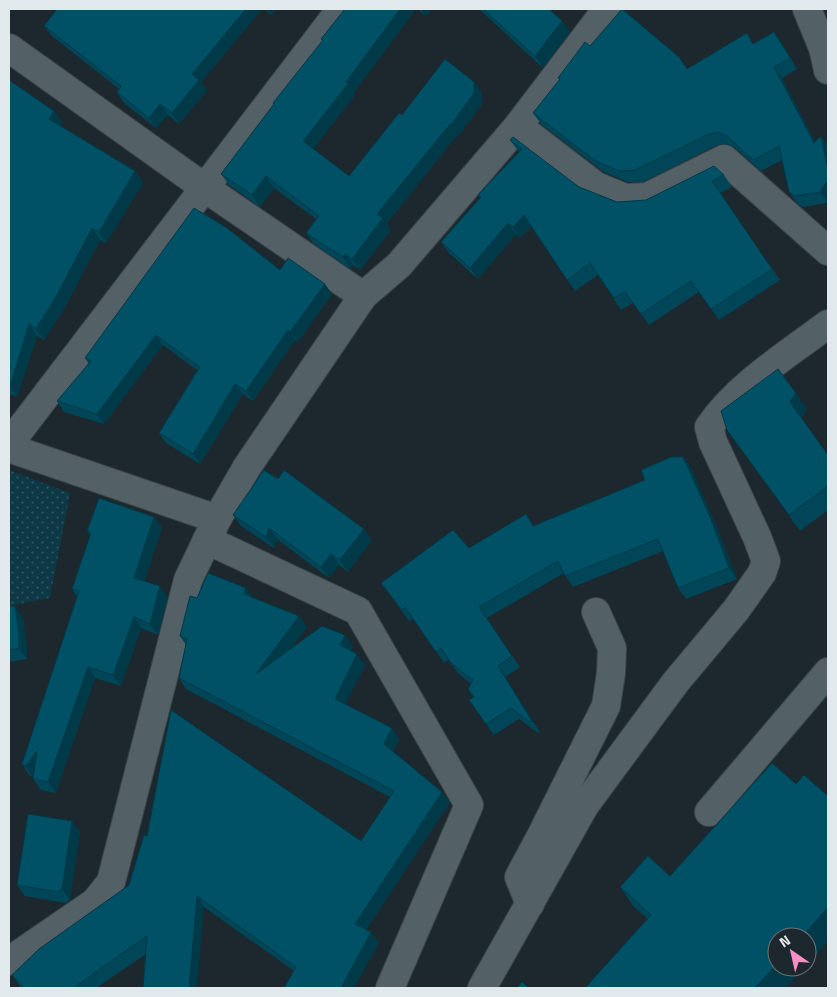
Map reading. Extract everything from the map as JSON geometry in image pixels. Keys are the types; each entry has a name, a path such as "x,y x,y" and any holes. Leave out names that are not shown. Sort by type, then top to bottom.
{"street":[{"path":"9,444 341,9"},
{"path":"9,961 95,902 111,882 188,580 212,530 247,467 363,296 399,266 518,126 607,9"},
{"path":"807,9 823,48 828,70"},
{"path":"9,48 205,188 363,296"},
{"path":"518,126 596,186 625,198 647,197 724,159 828,251"},
{"path":"482,988 585,805 675,683 736,610 762,573 766,561 758,537 713,442 709,427 720,411 756,379 828,324"},
{"path":"9,448 212,530 358,611 469,805 390,988"},
{"path":"530,904 519,877 606,706 611,673 612,648 596,612"},
{"path":"709,812 828,672"}],"shaded area":[{"path":"9,470 70,493 50,598 9,606"}],"building":[{"path":"57,9 246,9 192,74 199,80 172,113 160,104 149,118 117,92 121,86 44,26"},
{"path":"345,9 400,9 346,82 348,84 303,141 349,176 399,113 402,115 445,59 474,82 474,93 451,125 377,214 383,218 352,259 345,254 343,257 306,233 319,216 266,176 252,195 221,174"},
{"path":"483,9 549,9 562,21 535,56"},
{"path":"622,9 679,57 687,69 747,33 753,44 774,32 790,58 774,67 814,143 821,136 828,180 820,192 794,196 789,192 779,146 753,160 727,136 718,132 709,134 635,170 620,171 596,161 533,113 560,79 558,78 585,42 590,46"},
{"path":"9,80 54,111 49,119 135,171 99,232 92,228 57,295 36,329 29,324 10,386 9,386"},
{"path":"513,137 579,187 617,202 646,200 714,166 724,175 712,181 772,269 711,309 691,281 641,314 625,292 614,298 590,263 567,280 524,215 513,227 508,223 470,268 441,242 481,197 478,195 522,149 510,140"},
{"path":"194,208 227,228 280,270 288,258 325,284 290,332 288,330 246,391 235,384 193,454 159,433 200,367 156,335 97,414 57,401 91,361 85,358"},
{"path":"778,369 796,393 790,402 828,455 828,486 789,515 727,430 721,411"},
{"path":"671,457 683,457 710,517 729,568 678,588 658,539 565,576 558,561 479,607 512,656 498,666 532,721 530,722 511,708 486,724 469,700 474,697 468,689 473,680 451,663 441,648 436,652 405,607 402,610 381,583 453,530 469,548 526,514 533,526 645,480 641,470"},
{"path":"264,470 278,479 284,470 364,529 340,560 331,554 321,567 269,528 266,537 233,515"},
{"path":"99,498 154,517 134,578 160,586 150,624 134,617 113,675 88,667 48,782 33,779 37,751 26,766 22,764 79,591 72,589 91,533 87,531"},
{"path":"208,573 246,588 244,594 299,616 256,674 322,626 345,635 340,645 357,654 335,699 392,728 384,744 442,792 355,924 371,932 341,988 284,988 296,967 197,896 189,988 143,988 147,936 73,988 24,988 12,975 39,949 129,885 144,835 147,836 171,710 361,841 394,791 179,678 187,639 180,636 190,596 197,598"},
{"path":"9,606 15,606 19,648 9,650"},
{"path":"772,763 796,784 804,775 828,796 828,907 811,927 767,927 767,975 755,988 585,988 651,915 620,887 648,856 670,876"},
{"path":"28,814 72,821 62,889 58,892 17,885"},
{"path":"522,982 529,988 517,988"}]}
